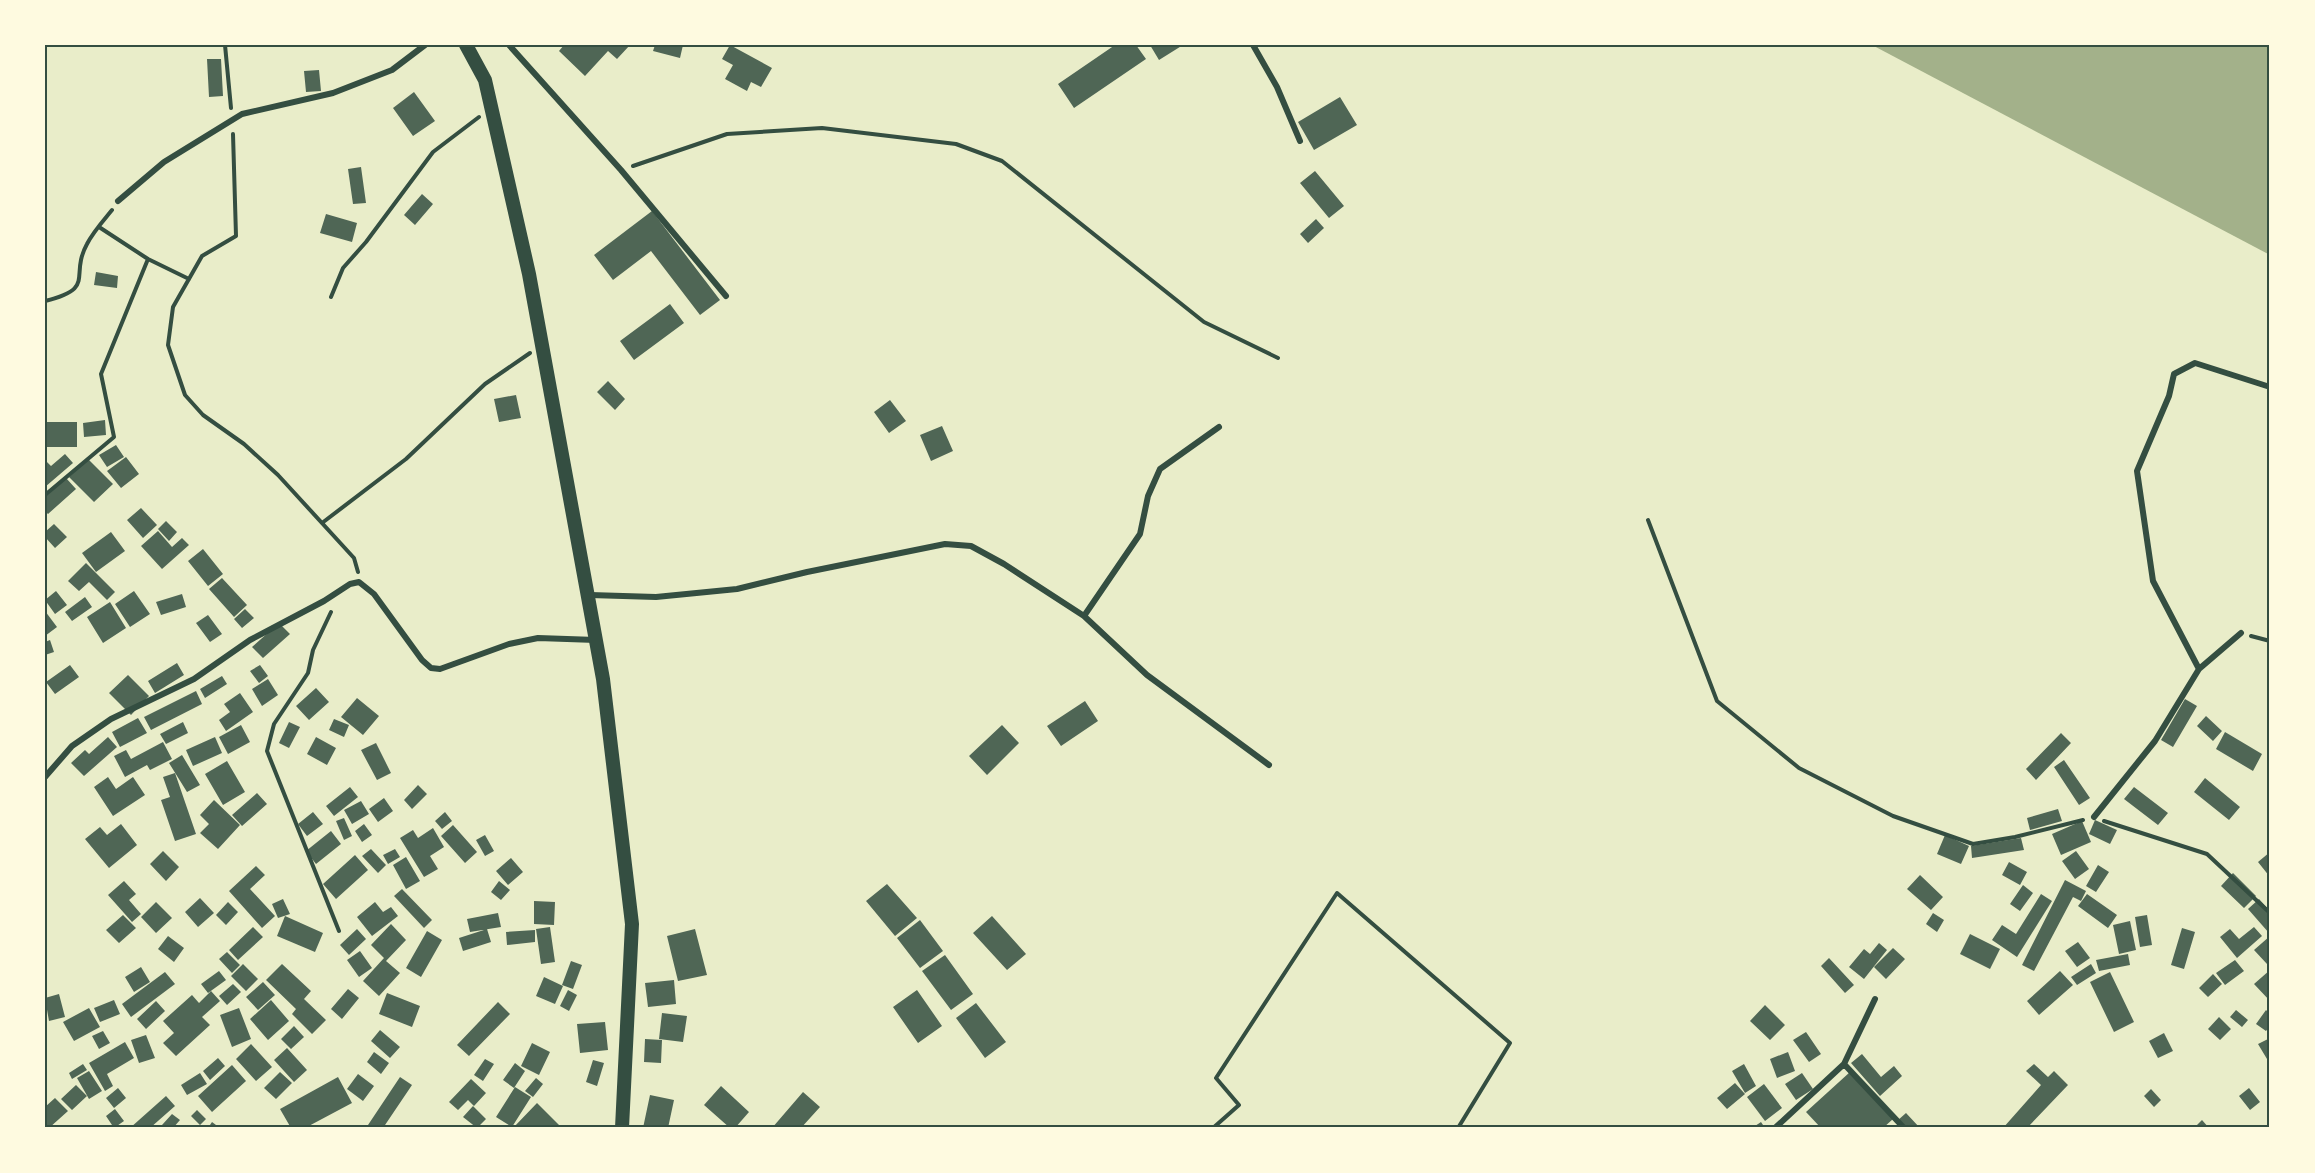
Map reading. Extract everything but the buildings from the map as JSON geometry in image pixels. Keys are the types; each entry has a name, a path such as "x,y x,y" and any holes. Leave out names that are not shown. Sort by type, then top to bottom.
{"highway":[{"path":"466,45 485,80 524,252 597,640 632,924 622,1128"}],"street":[{"path":"118,201 164,162 242,114 333,93 392,70 425,45"},
{"path":"509,45 621,170 726,296"},
{"path":"1254,45 1277,87 1300,141"},
{"path":"2199,669 2153,581 2137,471 2169,396 2174,374 2195,363 2270,387"},
{"path":"1084,616 1140,534 1148,496 1160,469 1219,427"},
{"path":"590,596 656,597 737,589 807,572 945,544 971,546 1004,564 1084,616 1147,675 1269,765"},
{"path":"45,777 72,746 111,719 194,679 250,640 359,582 374,594 422,660 431,668 440,669 510,644 538,638 597,640"},
{"path":"2094,817 2155,741 2199,669 2241,633"},
{"path":"1775,1128 1844,1064 1875,999"},
{"path":"1844,1064 1904,1128"}],"path":[{"path":"225,45 232,120 236,236 202,256 173,307 168,345 185,395 203,415 244,444 278,475 354,558 359,582"},
{"path":"331,297 343,268 366,242 433,152 484,114"},
{"path":"621,170 727,134 822,128 957,144 1002,161 1204,322 1278,358"},
{"path":"45,301 71,293 78,285 86,245 118,201"},
{"path":"99,226 148,259 189,279"},
{"path":"45,495 114,437 101,374 148,259"},
{"path":"322,523 406,459 485,384 533,350"},
{"path":"1648,520 1717,701 1799,768 1893,816 1973,844 2016,837 2094,817 2207,854 2270,913"},
{"path":"339,931 267,751 274,724 308,674 313,650 342,590"},
{"path":"2241,633 2270,641"},
{"path":"1213,1128 1239,1105 1216,1078 1337,893 1510,1043 1458,1128"}],"shaded area":[{"path":"1872,45 2270,45 2270,255"}]}
